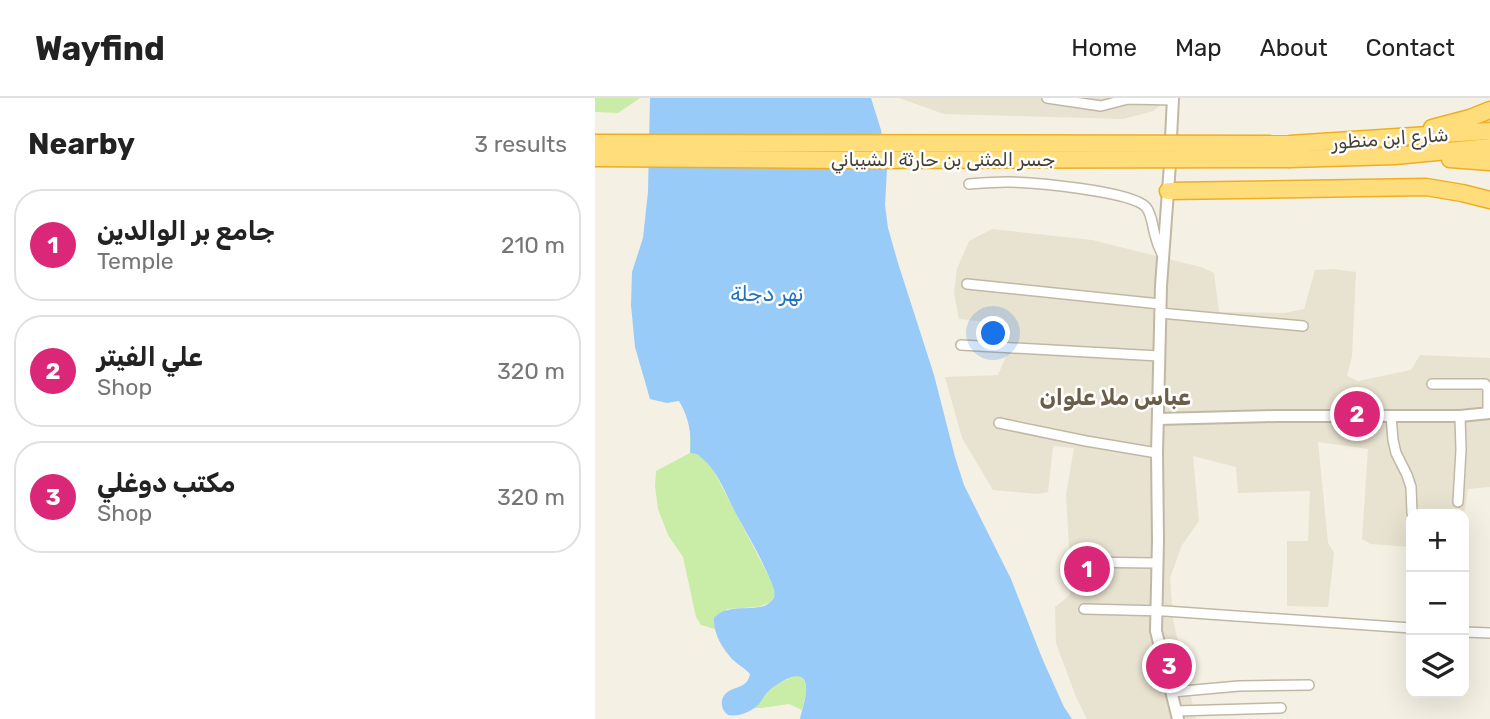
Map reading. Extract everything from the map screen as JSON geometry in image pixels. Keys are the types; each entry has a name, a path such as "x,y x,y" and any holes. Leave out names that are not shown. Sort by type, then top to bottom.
{"highway":[{"path":"1389,139 1451,124 1490,110"},
{"name":"شارع ابن منظور","path":"1290,152 1389,139 1490,131"},
{"name":"جسر المثنى بن حارثة الشيباني","path":"595,143 1290,152"},
{"name":"شارع ابن منظور","path":"1290,152 1395,156 1490,147"},
{"name":"جسر المثنى بن حارثة الشيباني","path":"595,158 832,160 1290,152"},
{"path":"1395,156 1490,162"},
{"path":"1168,191 1426,187 1490,200"}],"street":[{"path":"1047,98 1101,106 1128,99 1173,99 1171,138"},
{"path":"1170,164 1160,308 1156,631 1177,715 1281,708"},
{"path":"969,184 1008,182 1055,185 1137,201 1150,213 1162,254"},
{"path":"967,284 1303,326"},
{"path":"961,345 1159,356"},
{"path":"1158,419 1460,416 1489,413 1488,389 1485,384 1431,384"},
{"path":"1391,416 1396,453 1411,487 1412,509"},
{"path":"1458,502 1460,416"},
{"path":"999,423 1157,453"},
{"path":"1075,562 1157,563"},
{"path":"1084,609 1165,611 1406,628"},
{"path":"1469,632 1490,633"},
{"path":"1172,692 1239,686 1309,685"}],"shaded area":[{"path":"899,98 1165,98 1164,103 1153,111 1123,119 944,114"},
{"path":"992,229 1092,240 1201,267 1214,273 1219,312 1285,313 1304,309 1315,270 1356,272 1352,356 1347,376 1358,381 1411,370 1420,355 1490,358 1490,487 1468,489 1465,509 1406,509 1406,547 1371,544 1362,539 1368,449 1318,442 1328,543 1334,553 1328,607 1287,606 1287,541 1308,541 1310,491 1238,493 1236,467 1193,456 1199,521 1182,545 1170,578 1173,620 1196,719 1087,719 1056,643 1055,607 1070,595 1066,495 1074,448 1053,446 1048,492 1037,494 993,490 962,438 945,377 998,375 1007,354 1004,324 959,319 954,293 957,269 969,241"}],"green space":[{"path":"595,98 640,98 618,113 595,112"},
{"path":"688,418 773,585 775,594 771,602 758,607 727,609 714,623 715,629 701,625 696,617 683,557 668,535 658,509 655,486 656,471 690,453"},
{"path":"795,676 801,676 805,684 802,710 789,704 753,708 772,688"}],"water":[{"name":"نهر دجلة","path":"650,98 871,98 881,130 887,169 885,205 888,228 934,375 964,485 1011,579 1042,658 1072,719 800,719 806,687 804,680 796,676 777,685 748,712 728,715 723,710 723,696 745,683 750,674 732,659 722,645 715,629 714,618 728,610 762,607 773,599 774,592 759,556 717,476 700,456 690,453 689,426 679,401 667,403 650,399 635,347 631,305 632,272 643,238 648,192"}],"place":[{"name":"علي الفيتر","path":"1357,414"},
{"name":"جامع بر الوالدين","path":"1087,569"},
{"name":"مكتب دوغلي","path":"1169,666"}],"district":[{"name":"عباس ملا علوان","path":"1115,397"}]}
